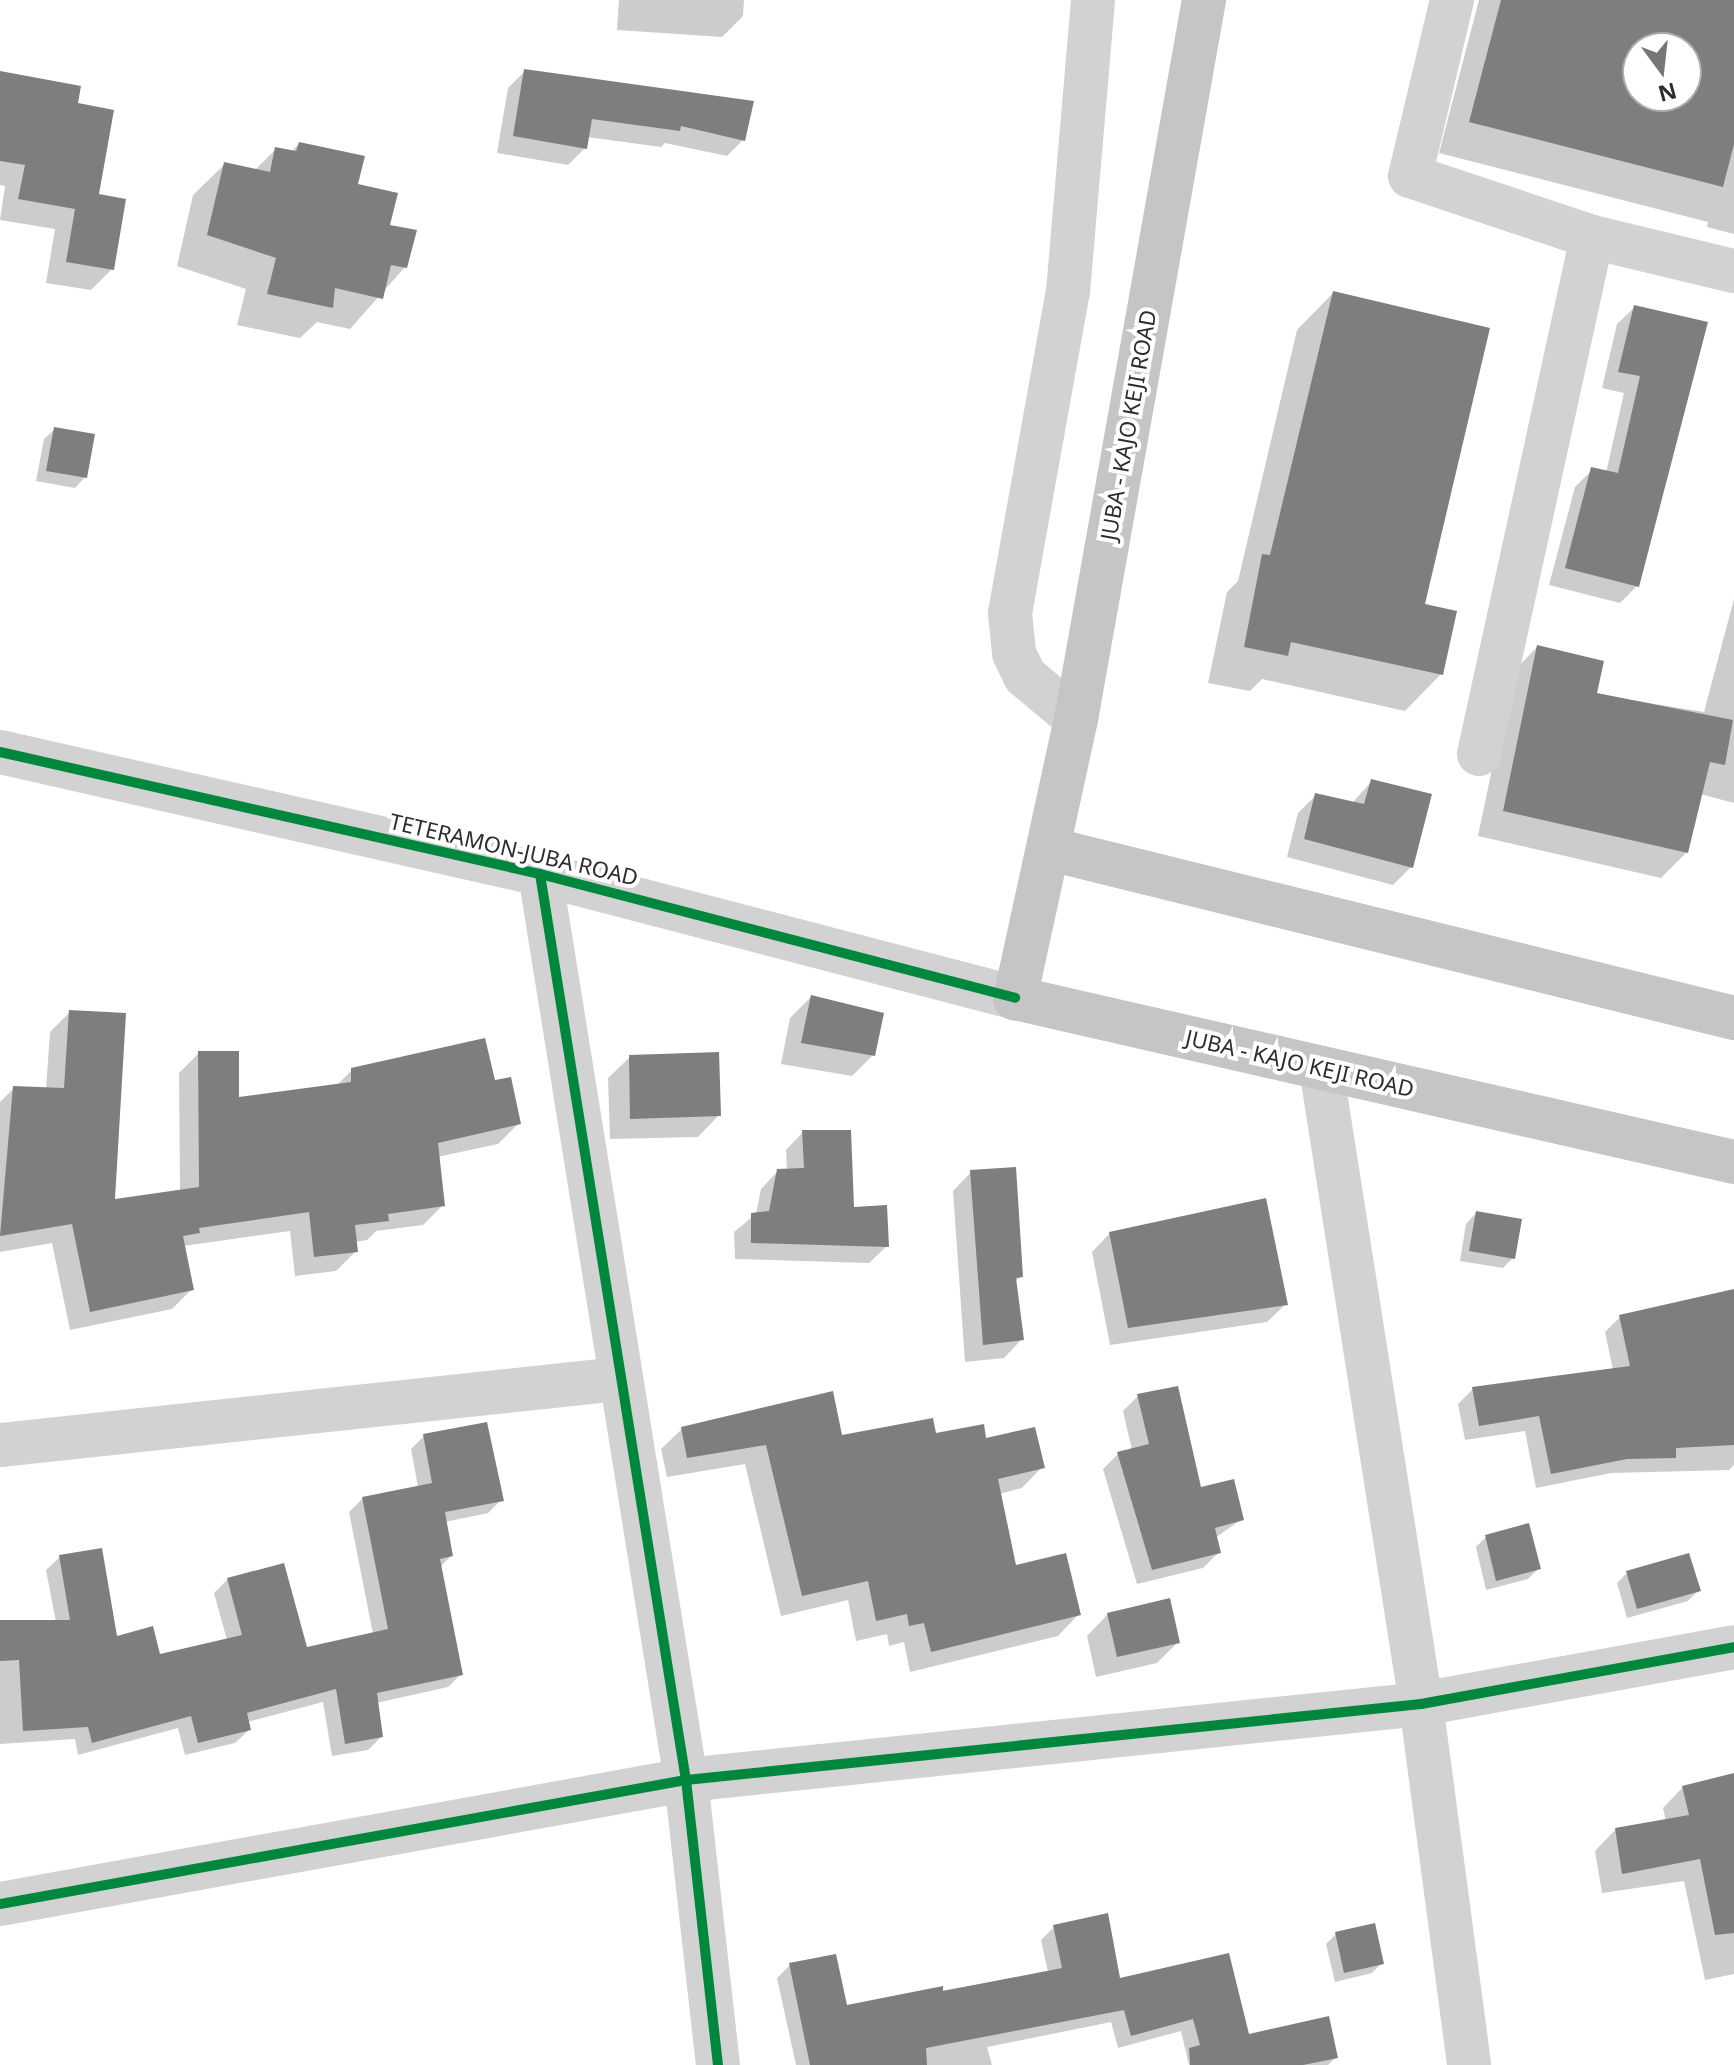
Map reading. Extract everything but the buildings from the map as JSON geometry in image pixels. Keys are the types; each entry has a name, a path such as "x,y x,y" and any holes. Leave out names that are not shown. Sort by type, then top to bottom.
{"main road":[{"name":"JUBA - KAJO KEJI ROAD","path":"1204,0 1076,719 1015,998 1734,1162"},
{"path":"1050,849 1734,1018"}],"street":[{"path":"1076,719 1025,676 1014,653 1010,613 1068,292 1093,0"},
{"path":"1452,0 1410,176 1592,237 1734,271"},
{"path":"1479,754 1592,237"},
{"name":"TETERAMON-JUBA ROAD","path":"0,752 540,874 1015,998"},
{"path":"540,874 686,1780 718,2065"},
{"path":"1321,1068 1421,1704 1469,2065"},
{"path":"0,1445 619,1379"},
{"path":"0,1904 686,1780 1421,1704 1734,1647"}],"cycle path":[{"path":"0,752 540,874 1015,998"},
{"path":"540,874 686,1780 718,2065"},
{"path":"0,1904 686,1780 1421,1704 1734,1647"}]}
